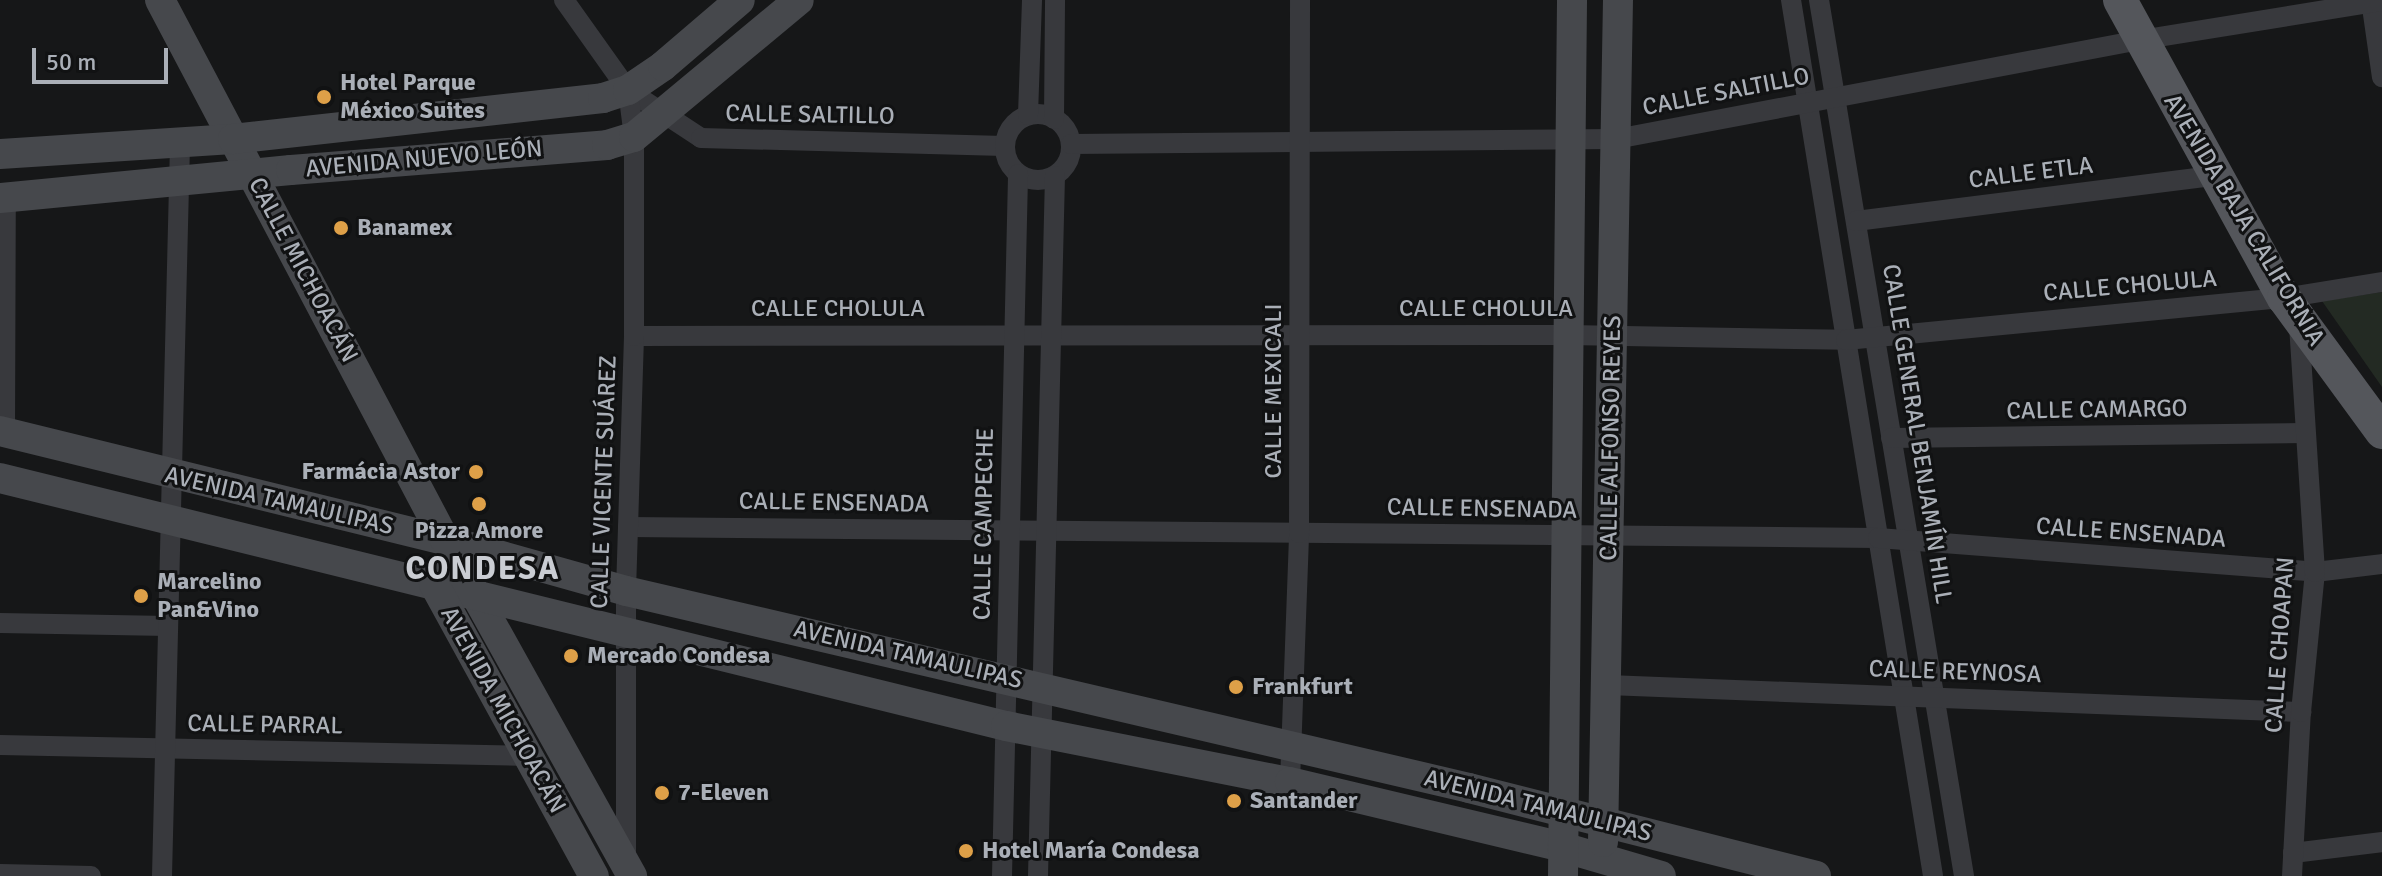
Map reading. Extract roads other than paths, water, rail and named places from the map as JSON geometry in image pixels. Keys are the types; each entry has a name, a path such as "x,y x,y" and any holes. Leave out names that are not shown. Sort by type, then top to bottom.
{"main road":[{"name":"AVENIDA BAJA CALIFORNIA","path":"2120,0 2214,176 2292,310 2382,432"}],"street":[{"name":"CALLE MICHOACÁN","path":"160,0 445,540"},
{"path":"564,0 628,90"},
{"name":"AVENIDA NUEVO LEÓN","path":"0,154 233,139 603,98 628,90 663,66 740,0"},
{"name":"AVENIDA NUEVO LEÓN","path":"3,198 177,180 607,145 634,137 799,0"},
{"path":"1028,115 1032,0"},
{"path":"1054,119 1055,0"},
{"name":"CALLE MEXICALI","path":"1290,782 1299,533 1300,0"},
{"name":"CALLE ALFONSO REYES","path":"1562,862 1572,0"},
{"name":"CALLE ALFONSO REYES","path":"1603,868 1618,0"},
{"path":"1791,0 1933,876"},
{"name":"CALLE GENERAL BENJAMÍN HILL","path":"1819,0 1964,876"},
{"path":"2375,1 2382,77"},
{"name":"CALLE SALTILLO","path":"1071,144 1616,139 2140,40 2375,1"},
{"name":"CALLE SALTILLO","path":"628,90 701,138 1004,146"},
{"name":"CALLE VICENTE SUÁREZ","path":"628,90 634,137 634,336 626,591 628,872"},
{"path":"1028,115 1054,119 1062,125 1071,144 1067,162 1055,176 1036,181 1018,174 1006,156 1004,146 1012,127 1028,115"},
{"path":"162,876 180,143"},
{"name":"CALLE CAMPECHE","path":"1002,876 1018,174"},
{"path":"1038,876 1055,176"},
{"name":"CALLE ETLA","path":"1856,221 2214,176"},
{"path":"2,432 3,198"},
{"name":"CALLE CHOLULA","path":"634,336 1568,335 1846,340 2292,310 2382,282"},
{"name":"CALLE CHOAPAN","path":"2292,310 2315,572 2301,712 2292,876"},
{"name":"AVENIDA TAMAULIPAS","path":"2,432 171,476 445,540 626,591 1007,677 1291,748 1563,811 1816,876"},
{"name":"CALLE CAMARGO","path":"1891,438 2304,433"},
{"name":"AVENIDA TAMAULIPAS","path":"0,478 1006,726 1290,782 1562,862 1661,876"},
{"name":"CALLE ENSENADA","path":"628,527 1878,538 1909,543 2315,572 2382,564"},
{"name":"AVENIDA MICHOACÁN","path":"445,540 434,584 594,876"},
{"name":"AVENIDA MICHOACÁN","path":"445,540 628,872"},
{"path":"0,623 168,626"},
{"name":"CALLE REYNOSA","path":"1608,685 2301,712"},
{"name":"CALLE PARRAL","path":"0,745 528,756"},
{"path":"2293,853 2382,842"},
{"path":"0,874 91,876"}],"place":[{"name":"Hotel Parque México Suites","path":"324,97"},
{"name":"Banamex","path":"341,228"},
{"name":"Farmácia Astor","path":"476,472"},
{"name":"Pizza Amore","path":"479,504"},
{"name":"Marcelino Pan&Vino","path":"141,596"},
{"name":"Mercado Condesa","path":"571,656"},
{"name":"Frankfurt","path":"1236,687"},
{"name":"7-Eleven","path":"662,793"},
{"name":"Santander","path":"1234,801"},
{"name":"Hotel María Condesa","path":"966,851"}],"district":[{"name":"CONDESA","path":"483,569"}]}
